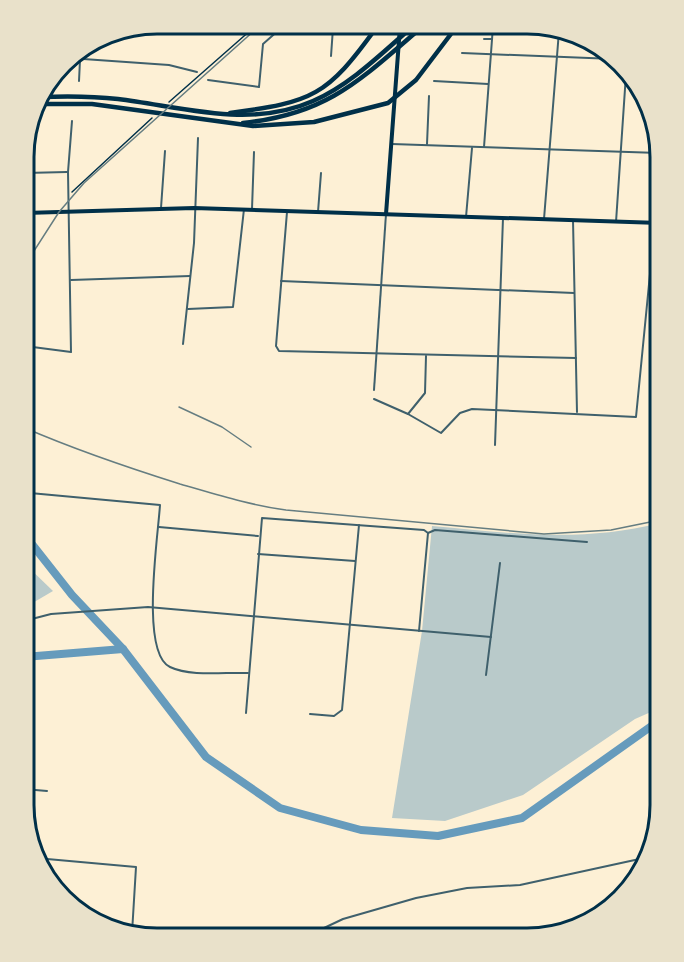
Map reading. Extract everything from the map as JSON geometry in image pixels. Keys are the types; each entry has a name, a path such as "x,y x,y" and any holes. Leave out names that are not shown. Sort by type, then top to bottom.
{"highway":[{"path":"222,114 280,106 307,98 341,73 371,34"},
{"path":"51,97 89,96 222,114 270,114 300,106 339,87 404,34"},
{"path":"237,123 277,119 308,110 342,93 377,67 414,34"},
{"path":"47,104 92,104 253,126 307,123 381,106 394,98 416,80 451,34"}],"main road":[{"path":"386,214 399,34"},
{"path":"34,213 194,208 650,223"}],"street":[{"path":"484,147 492,34"},
{"path":"208,80 259,87 263,44 274,35"},
{"path":"331,56 333,35"},
{"path":"484,39 492,39"},
{"path":"544,219 558,39"},
{"path":"462,53 600,58"},
{"path":"85,58 169,65 197,72"},
{"path":"79,81 80,62"},
{"path":"434,81 488,84"},
{"path":"616,222 625,84"},
{"path":"427,145 429,96"},
{"path":"34,346 71,352 68,172 72,122"},
{"path":"183,344 188,309 198,138"},
{"path":"390,144 649,153"},
{"path":"466,217 472,147"},
{"path":"161,209 165,151"},
{"path":"252,210 254,152"},
{"path":"34,172 68,172"},
{"path":"318,212 321,173"},
{"path":"188,309 232,308 244,209"},
{"path":"287,211 276,342 276,348 281,351 576,358"},
{"path":"374,390 386,214"},
{"path":"495,445 503,218"},
{"path":"573,220 577,413"},
{"path":"71,279 190,276"},
{"path":"281,281 574,293"},
{"path":"374,399 408,414 441,433 460,413 472,409 636,417 650,281"},
{"path":"408,414 425,393 426,356"},
{"path":"34,493 160,506 153,640 163,663 177,670 248,673"},
{"path":"246,713 260,520 266,516 424,530 428,533"},
{"path":"310,714 334,716 342,710 359,525"},
{"path":"159,527 258,536"},
{"path":"428,533 435,530 588,542"},
{"path":"419,631 428,533"},
{"path":"258,554 355,561"},
{"path":"486,675 500,563"},
{"path":"34,619 65,613 153,608 491,637"},
{"path":"34,790 46,791"},
{"path":"47,859 136,867 133,924"},
{"path":"324,928 343,919 416,898 467,888 520,885 637,860"}],"shaded area":[{"path":"649,525 649,713 635,719 523,795 445,821 392,818 422,631 432,526 546,535 574,535"},
{"path":"34,573 53,591 34,602"}],"waterway":[{"path":"34,547 72,595 123,649 206,757 280,808 361,830 438,836 522,818 649,728"},
{"path":"34,656 123,649"}],"railway":[{"path":"34,251 59,212 84,183 250,35"},
{"path":"179,407 222,427 251,447"},
{"path":"34,432 101,458 180,484 272,508 544,534 611,530 649,522"}]}
